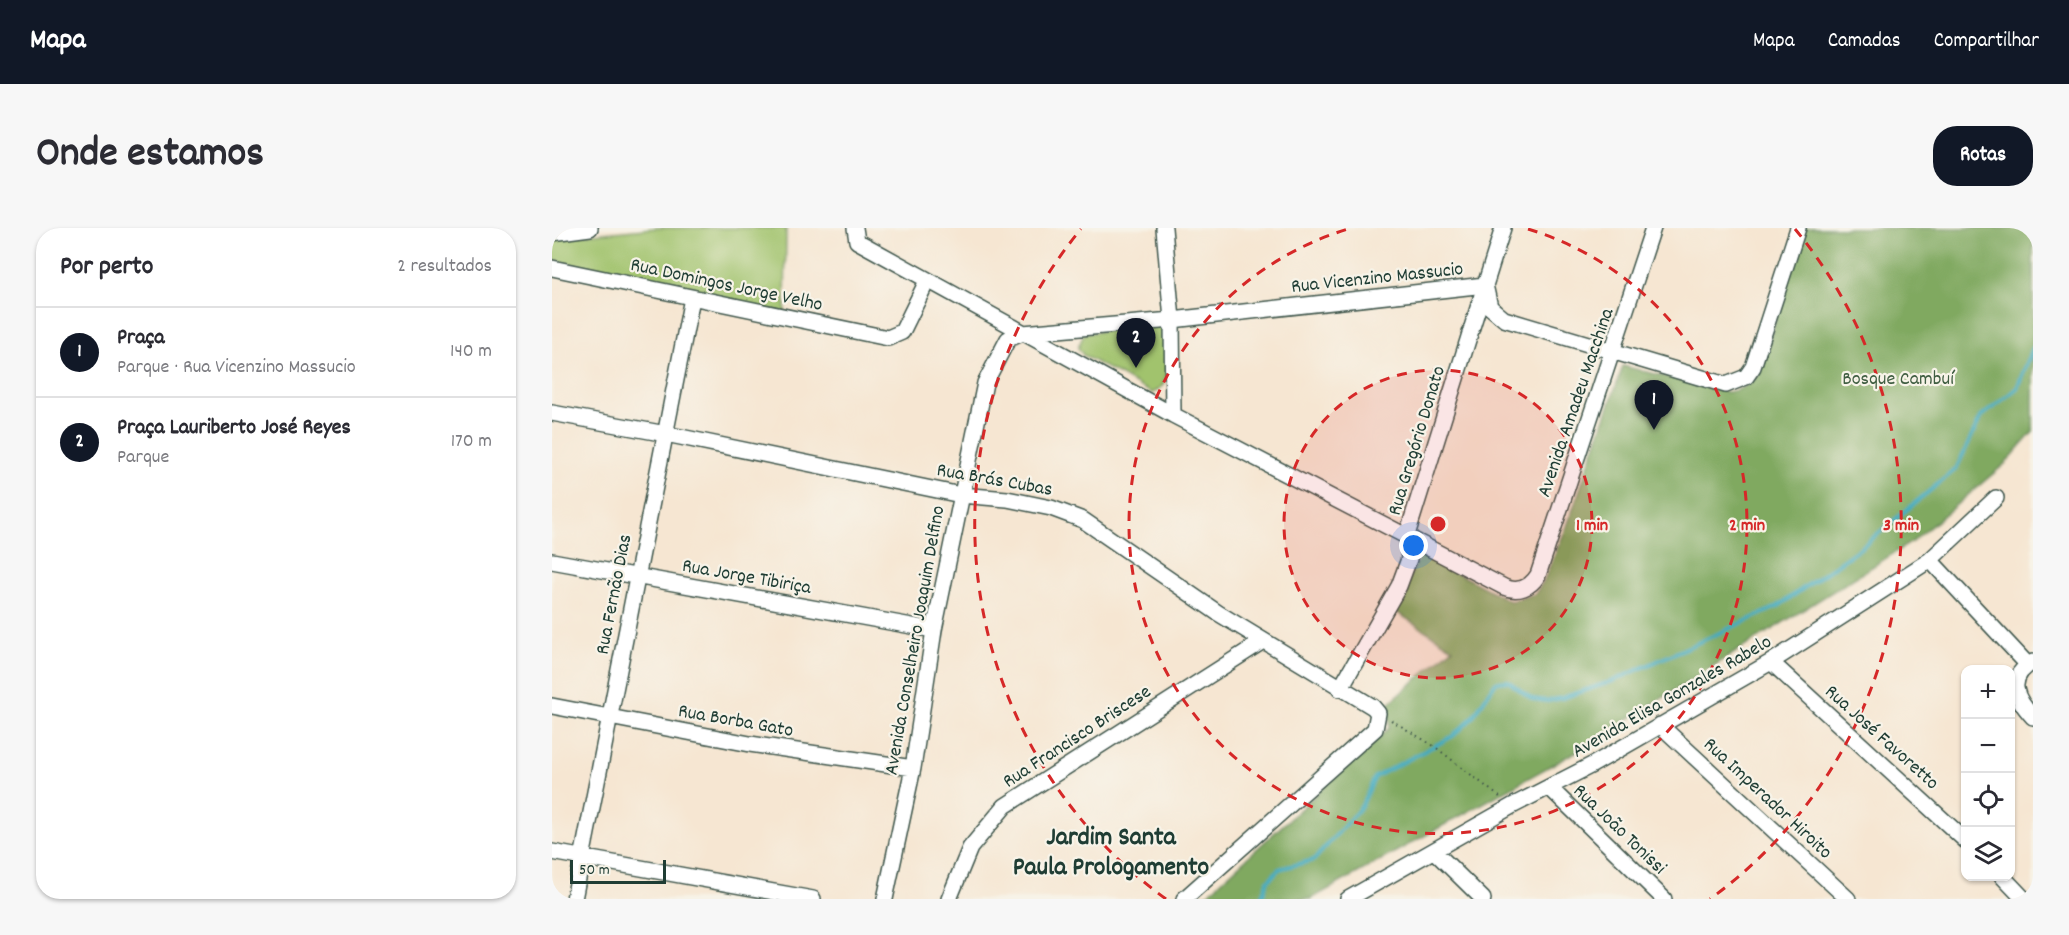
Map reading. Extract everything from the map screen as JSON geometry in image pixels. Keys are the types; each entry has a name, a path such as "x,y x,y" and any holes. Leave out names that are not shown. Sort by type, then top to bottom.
{"street":[{"path":"552,233 590,228"},
{"path":"1164,228 1172,320 1173,415"},
{"name":"Rua Gregório Donato","path":"1340,689 1399,586 1409,559 1407,535 1503,228"},
{"name":"Avenida Amadeu Macchina","path":"1407,535 1504,586 1520,590 1529,586 1538,576 1614,353 1653,228"},
{"name":"Rua Vicenzino Massucio","path":"1023,333 1172,320 1485,285 1490,307 1504,319 1719,385 1738,380 1750,372 1756,360 1798,228"},
{"path":"854,230 857,241 927,281 1299,482 1407,535"},
{"name":"Rua Domingos Jorge Velho","path":"552,268 893,339 902,332 927,281"},
{"name":"Rua Fernão Dias","path":"574,899 692,298"},
{"name":"Avenida Conselheiro Joaquim Delfino","path":"885,899 913,768 934,630 985,383 1008,339 1023,333"},
{"name":"Rua Brás Cubas","path":"552,413 666,434 961,495 1007,499 1051,508 1083,520 1218,613 1373,707 1378,713"},
{"name":"Avenida Elisa Gonzales Rabelo","path":"1348,899 1772,662 1930,560 1996,498"},
{"path":"1930,560 2031,663 2022,669 2018,676 2017,695 2019,702 2033,717"},
{"name":"Rua Jorge Tibiriça","path":"552,561 934,630"},
{"name":"Rua Francisco Briscese","path":"949,899 970,848 1005,806 1263,641"},
{"name":"Rua José Favoretto","path":"1772,662 1961,837"},
{"name":"Rua Borba Gato","path":"552,706 750,744 913,768"},
{"path":"1184,899 1375,729 1378,713"},
{"name":"Rua Imperador Hiroito","path":"1660,725 1848,899"},
{"name":"Rua João Tonissi","path":"1550,788 1664,899"},
{"path":"1434,851 1483,899"},
{"path":"552,852 813,899"},
{"path":"2007,881 2024,899"}],"path":[{"path":"1378,713 1434,746 1512,806"}],"green space":[{"path":"656,228 786,228 785,314 552,260 552,238"},
{"name":"Bosque Cambuí","path":"1804,228 2033,228 2033,432 2006,463 1912,542 1579,750 1311,899 1202,899 1389,728 1389,703 1453,648 1393,610 1421,554 1510,601 1535,594 1543,582 1567,526 1623,366 1727,392 1748,384 1759,374"},
{"path":"1158,322 1167,330 1168,366 1164,383 1152,393 1083,355 1078,348 1084,334"}],"waterway":[{"path":"1261,899 1267,882 1279,869 1314,860 1361,807 1375,777 1453,736 1472,718 1496,682 1508,681 1532,699 1548,701 1613,681 1777,607 1863,546 1956,469 1981,417 2017,388 2033,348"}],"place":[{"name":"Praça Lauriberto José Reyes","path":"1136,368"},
{"name":"Praça","path":"1654,430"}],"district":[{"name":"Jardim Santa Paula Prologamento","path":"1111,850"}]}
